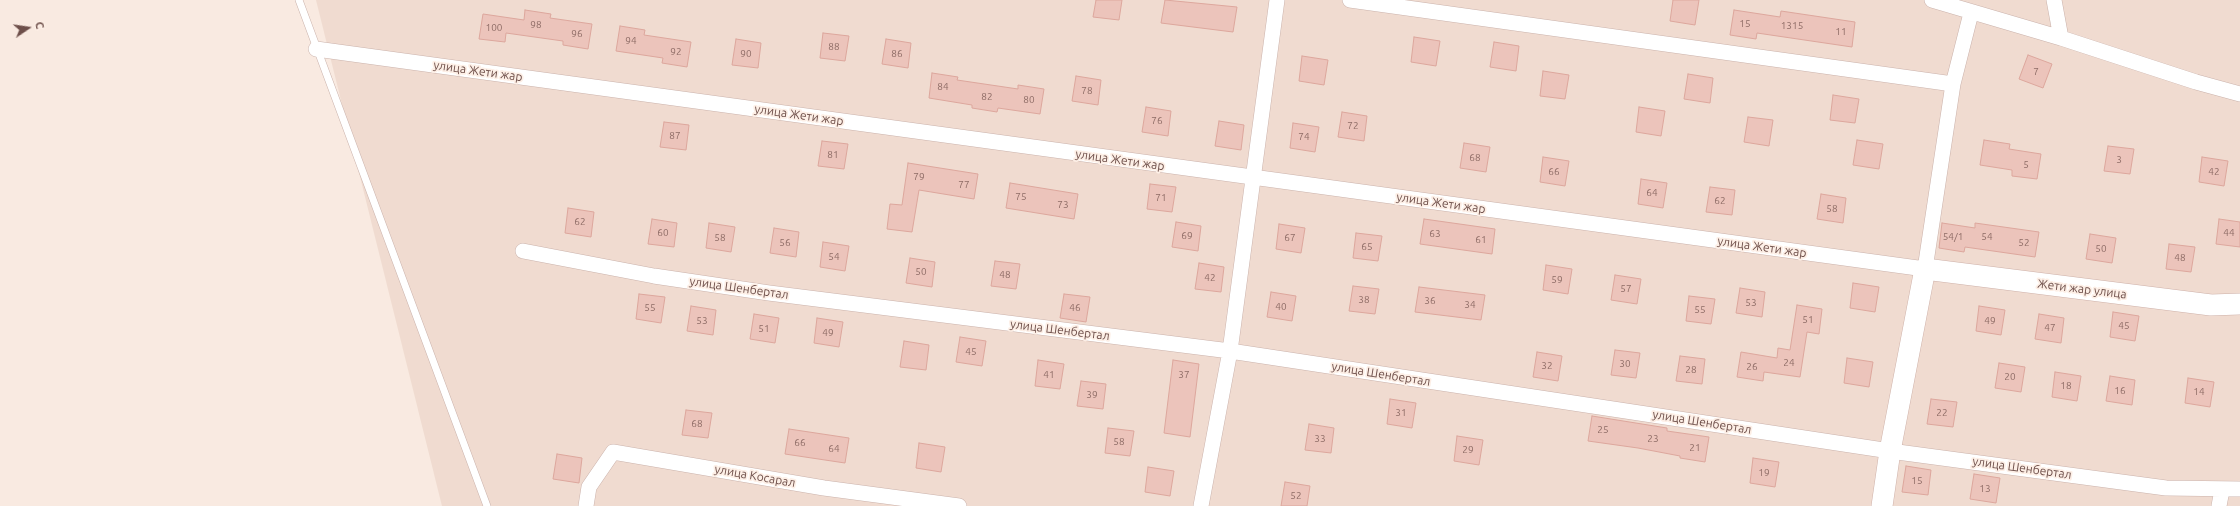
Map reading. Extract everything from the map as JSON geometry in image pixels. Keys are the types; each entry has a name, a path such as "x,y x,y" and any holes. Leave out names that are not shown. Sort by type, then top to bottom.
{"street":[{"path":"1200,506 1230,352 1277,0"},
{"path":"1350,0 1953,84"},
{"path":"1932,0 2061,38 2196,82 2240,94"},
{"path":"2054,0 2061,38"},
{"path":"1882,506 1890,451 1924,269 1953,84 1971,12"},
{"name":"улица Жети жар","path":"316,49 1924,269"},
{"name":"улица Шенбертал","path":"523,251 654,276 769,293 1230,352 1890,451 2166,488 2222,490 2240,489"},
{"name":"Жети жар улица","path":"1924,269 2211,305 2240,304"},
{"name":"улица Косарал","path":"586,506 589,487 613,452 824,488 959,506"},
{"path":"2219,506 2222,490"}],"lane":[{"path":"298,0 487,506"}],"shaded area":[{"path":"316,0 2240,0 2240,506 442,506"}],"building":[{"path":"1096,0 1122,0 1119,20 1093,17"},
{"path":"1165,0 1237,7 1233,32 1161,23"},
{"path":"1673,0 1699,0 1695,25 1670,21"},
{"path":"525,10 551,14 550,18 592,24 588,49 563,45 563,41 506,33 505,42 479,39 483,14 524,20"},
{"path":"1734,10 1780,17 1781,11 1855,22 1852,47 1757,33 1756,39 1730,35"},
{"path":"620,26 645,30 644,35 691,42 687,67 662,63 663,58 616,51"},
{"path":"823,33 849,36 845,61 820,58"},
{"path":"1414,37 1440,41 1436,66 1411,62"},
{"path":"736,39 761,43 758,68 732,65"},
{"path":"886,39 911,43 908,68 882,64"},
{"path":"1494,42 1519,46 1516,71 1490,67"},
{"path":"2028,55 2052,64 2043,88 2019,79"},
{"path":"1302,56 1328,60 1324,85 1299,81"},
{"path":"1543,71 1569,75 1565,99 1540,96"},
{"path":"932,73 958,77 957,80 1018,89 1018,85 1044,89 1040,114 998,108 997,112 972,108 972,105 929,98"},
{"path":"1688,74 1713,78 1710,103 1684,99"},
{"path":"1076,76 1101,80 1098,105 1072,101"},
{"path":"1833,95 1859,99 1855,123 1830,120"},
{"path":"1146,107 1171,111 1168,136 1142,132"},
{"path":"1639,107 1665,111 1661,136 1636,132"},
{"path":"1342,112 1367,116 1364,141 1338,137"},
{"path":"1748,117 1773,120 1769,146 1744,142"},
{"path":"1219,121 1244,125 1241,150 1215,146"},
{"path":"664,122 689,125 686,150 660,147"},
{"path":"1293,123 1319,127 1315,152 1290,148"},
{"path":"1857,140 1883,144 1879,169 1853,165"},
{"path":"1984,140 2010,144 2009,149 2041,154 2037,179 2012,176 2012,170 1980,165"},
{"path":"822,141 848,144 844,169 818,166"},
{"path":"1464,143 1490,147 1486,172 1460,168"},
{"path":"2108,146 2134,149 2130,174 2104,171"},
{"path":"1543,157 1569,161 1565,186 1540,182"},
{"path":"2202,157 2228,161 2224,186 2199,182"},
{"path":"908,163 978,174 974,199 919,190 912,232 887,229 890,204 902,205"},
{"path":"1641,179 1667,183 1663,208 1638,204"},
{"path":"1010,183 1078,194 1074,219 1006,208"},
{"path":"1150,184 1176,187 1172,212 1147,209"},
{"path":"1710,187 1735,190 1732,215 1706,212"},
{"path":"1821,194 1846,198 1843,223 1817,219"},
{"path":"568,208 594,212 591,237 565,233"},
{"path":"652,219 677,223 674,247 648,244"},
{"path":"1424,219 1495,229 1492,254 1420,244"},
{"path":"2219,219 2240,222 2240,247 2216,244"},
{"path":"1176,222 1201,226 1198,251 1172,247"},
{"path":"709,223 735,227 731,252 706,248"},
{"path":"1942,223 1975,228 1975,223 2039,232 2035,257 1965,247 1964,252 1939,248"},
{"path":"1279,224 1305,228 1301,253 1276,249"},
{"path":"774,228 799,232 796,257 770,253"},
{"path":"1356,233 1382,236 1378,261 1353,258"},
{"path":"2090,234 2116,238 2112,263 2086,259"},
{"path":"823,242 849,246 845,271 820,267"},
{"path":"2169,244 2195,247 2191,272 2166,269"},
{"path":"910,258 935,262 932,287 906,283"},
{"path":"995,261 1020,264 1016,289 991,286"},
{"path":"1199,263 1224,267 1221,292 1195,289"},
{"path":"1546,265 1572,269 1568,294 1543,290"},
{"path":"1615,275 1641,279 1637,304 1611,300"},
{"path":"1853,283 1879,287 1875,312 1850,308"},
{"path":"1353,286 1379,289 1375,314 1349,311"},
{"path":"1419,287 1485,295 1481,320 1415,312"},
{"path":"1740,288 1765,292 1762,317 1736,313"},
{"path":"1271,292 1296,296 1292,321 1267,317"},
{"path":"639,294 665,297 661,323 636,319"},
{"path":"1064,294 1090,297 1086,322 1060,318"},
{"path":"1689,296 1715,299 1711,324 1686,321"},
{"path":"1797,305 1822,309 1819,334 1807,332 1800,377 1764,372 1763,381 1737,377 1741,352 1777,358 1778,348 1790,350"},
{"path":"691,306 716,310 713,335 687,331"},
{"path":"1979,306 2005,310 2001,335 1976,331"},
{"path":"2113,312 2139,316 2135,341 2110,337"},
{"path":"754,314 779,318 775,343 750,339"},
{"path":"2039,314 2064,318 2061,343 2035,339"},
{"path":"817,318 843,322 839,347 814,343"},
{"path":"960,337 986,341 982,366 956,362"},
{"path":"904,341 929,345 926,370 900,367"},
{"path":"1615,350 1640,353 1636,378 1611,375"},
{"path":"1537,352 1562,356 1558,381 1533,377"},
{"path":"1680,356 1705,359 1702,384 1676,381"},
{"path":"1847,358 1873,362 1869,387 1844,383"},
{"path":"1038,360 1064,364 1060,389 1035,386"},
{"path":"1173,360 1199,364 1190,437 1164,433"},
{"path":"1999,363 2025,367 2021,392 1995,388"},
{"path":"2055,372 2081,376 2077,401 2052,397"},
{"path":"2110,376 2135,380 2132,405 2106,401"},
{"path":"2188,378 2214,382 2210,407 2185,403"},
{"path":"1081,381 1106,384 1103,409 1077,406"},
{"path":"1390,399 1416,403 1412,428 1387,424"},
{"path":"1931,399 1957,402 1953,427 1927,424"},
{"path":"686,410 712,413 708,438 682,435"},
{"path":"1592,416 1667,428 1667,431 1709,437 1705,462 1638,448 1588,441"},
{"path":"1309,424 1334,428 1331,453 1305,450"},
{"path":"1108,428 1134,431 1130,456 1105,453"},
{"path":"789,429 849,438 845,463 785,454"},
{"path":"1457,436 1483,440 1479,465 1454,461"},
{"path":"919,443 945,447 941,472 916,468"},
{"path":"557,454 582,458 579,483 553,479"},
{"path":"1753,458 1779,462 1775,487 1750,483"},
{"path":"1906,466 1931,470 1928,495 1902,492"},
{"path":"1148,467 1174,471 1170,496 1145,492"},
{"path":"1974,474 2000,478 1996,503 1970,499"},
{"path":"1285,482 1310,486 1307,506 1281,506"}]}
